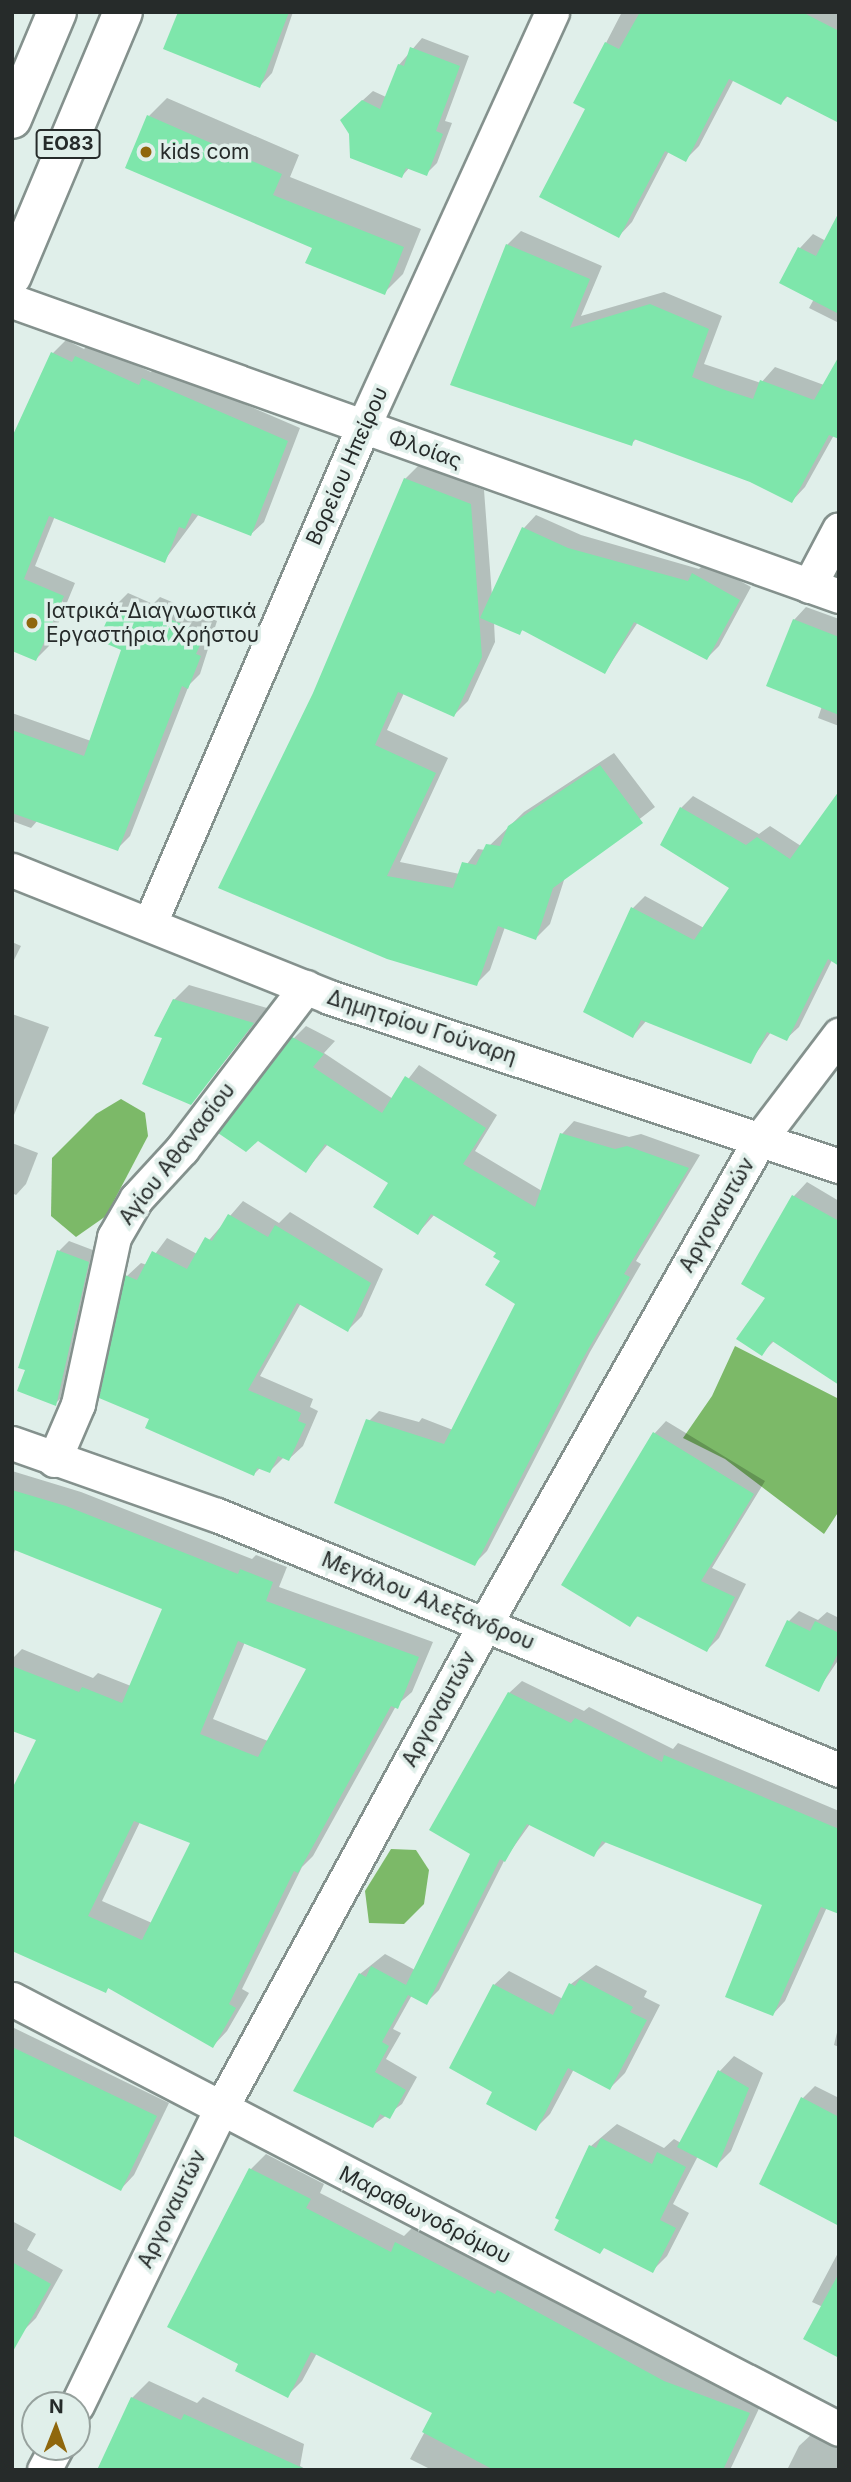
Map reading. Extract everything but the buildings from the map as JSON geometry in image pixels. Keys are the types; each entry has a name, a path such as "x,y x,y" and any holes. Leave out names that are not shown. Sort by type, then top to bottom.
{"main road":[{"name":"ΕΟ83","path":"12,118 57,12"},
{"name":"ΕΟ83","path":"12,276 123,12"}],"street":[{"name":"Βορείου Ηπείρου","path":"150,923 363,427 552,12"},
{"name":"Φλοίας","path":"12,301 824,591"},
{"path":"824,591 839,529"},
{"name":"Δημητρίου Γούναρη","path":"12,870 306,987 839,1166"},
{"name":"Αγίου Αθανασίου","path":"54,1460 78,1404 114,1237 136,1199 182,1149 306,987"},
{"name":"Αργοναυτών","path":"84,2391 220,2110 485,1623 760,1139 839,1035"},
{"name":"Μεγάλου Αλεξάνδρου","path":"12,1443 217,1516 485,1623 839,1770"},
{"name":"Μαραθωνοδρόμου","path":"12,2000 839,2429"}],"green space":[{"path":"121,1099 145,1113 148,1136 106,1216 76,1237 51,1216 52,1158 96,1114"},
{"path":"735,1346 839,1399 839,1511 824,1534 725,1459 683,1438 712,1396"},
{"path":"391,1849 416,1850 429,1870 424,1904 404,1924 369,1923 365,1891"}],"place":[{"name":"kids com","path":"146,152"},
{"name":"Ιατρικά-Διαγνωστικά Εργαστήρια Χρήστου","path":"32,623"}]}
